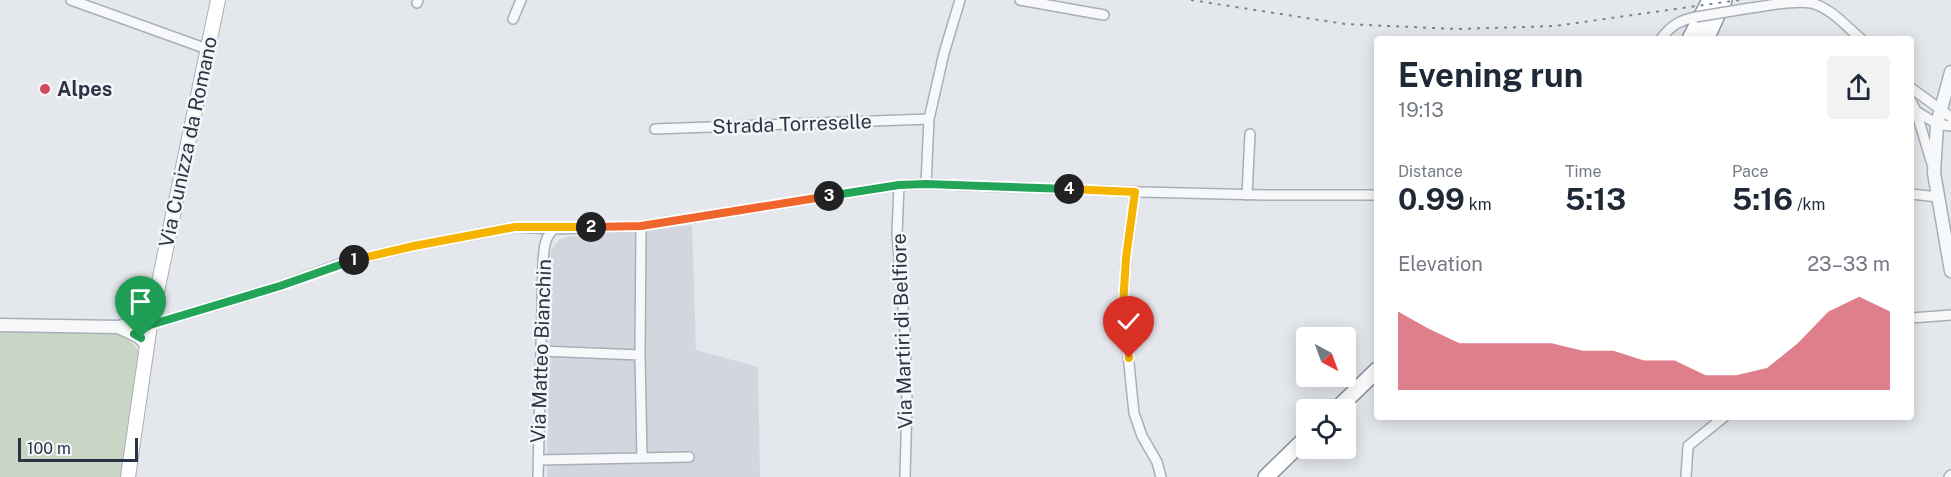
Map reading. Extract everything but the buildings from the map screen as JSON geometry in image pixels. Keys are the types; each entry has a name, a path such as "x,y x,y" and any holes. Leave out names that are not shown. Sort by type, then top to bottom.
{"highway":[{"path":"1692,36 1710,0"},
{"path":"1707,36 1724,0"},
{"path":"1350,399 1373,381"},
{"path":"1356,402 1373,381"},
{"path":"1266,477 1296,448"},
{"path":"1281,477 1299,459"}],"main road":[{"name":"Via Cunizza da Romano","path":"128,477 150,322 219,0"}],"street":[{"path":"71,0 207,49"},
{"path":"513,19 521,0"},
{"path":"926,184 929,119 944,53 960,0"},
{"path":"1020,0 1104,15"},
{"path":"1664,36 1671,27 1685,19 1750,8 1811,3 1832,13 1858,36"},
{"path":"1934,172 1937,124 1946,114 1951,72"},
{"path":"1914,90 1946,114"},
{"path":"1914,107 1934,172 1951,271"},
{"path":"1916,111 1937,124 1951,126"},
{"name":"Strada Torreselle","path":"655,129 929,119"},
{"path":"1246,195 1250,134"},
{"path":"0,326 118,327 150,322 280,286 343,262 515,227 554,229 641,226 899,185 1246,195 1374,195"},
{"name":"Via Martiri di Belfiore","path":"899,185 897,234 905,331 907,402 905,477"},
{"path":"1135,192 1126,258 1123,305 1134,413 1142,436 1157,462 1161,477"},
{"path":"1914,194 1938,197"},
{"path":"641,226 639,355 642,458"},
{"name":"Via Matteo Bianchin","path":"538,477 544,245 548,235 554,229"},
{"path":"1914,318 1951,315"},
{"path":"134,334 150,322"},
{"path":"118,327 134,334 146,344"},
{"path":"541,351 639,355"},
{"path":"1686,477 1688,446 1720,420"},
{"path":"538,460 689,457"}],"shaded area":[{"path":"692,225 696,350 758,367 760,477 547,477 551,250 559,240 567,237"}],"green space":[{"path":"0,329 97,330 122,336 134,345 139,352 135,392 120,477 0,477"}],"railway":[{"path":"1191,0 1345,24 1456,29 1555,26 1739,0"}],"place":[{"name":"Alpes","path":"45,89"}],"route":[{"path":"141,338 134,334 150,325 280,286 343,262 414,246 515,227 554,229 641,226 899,185 926,184 1135,192 1126,258 1123,305 1129,358"}]}
